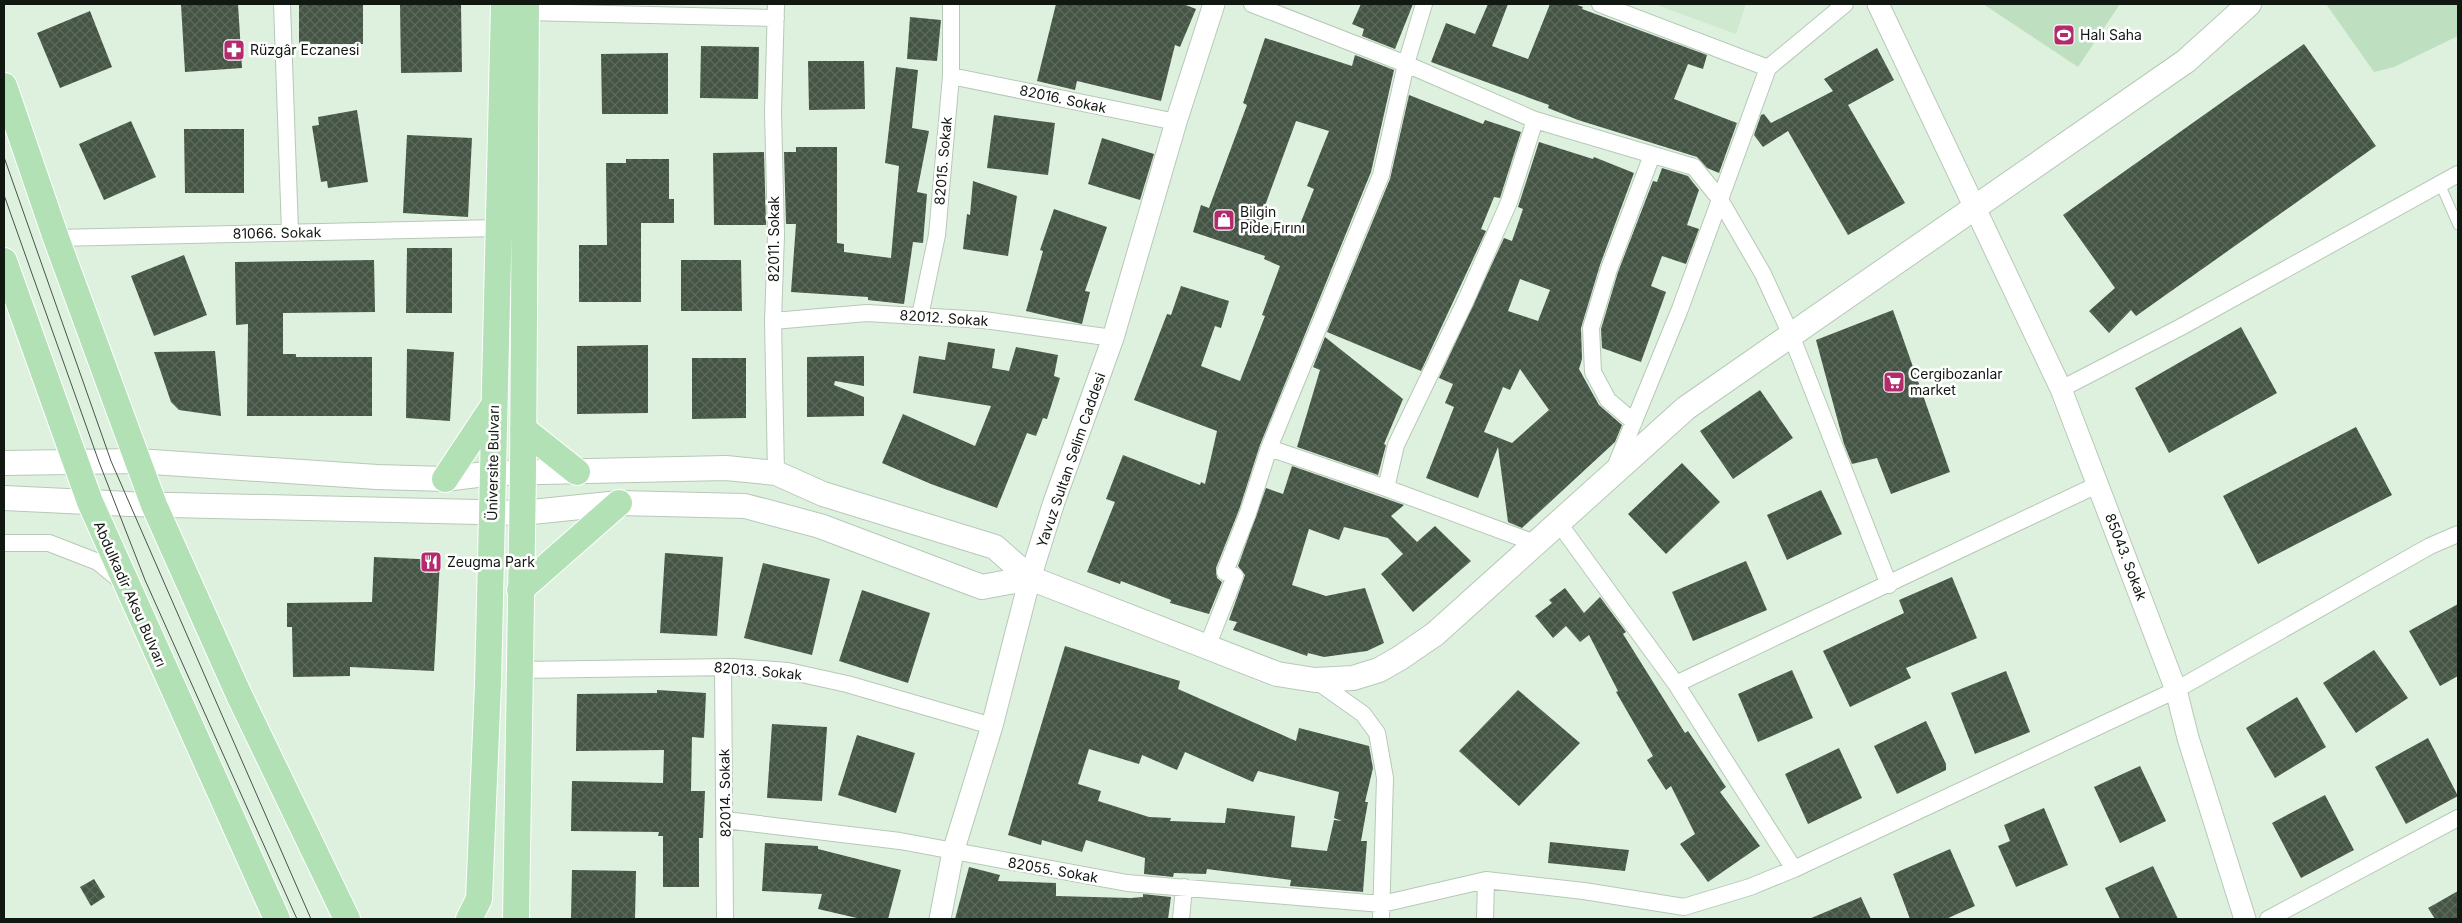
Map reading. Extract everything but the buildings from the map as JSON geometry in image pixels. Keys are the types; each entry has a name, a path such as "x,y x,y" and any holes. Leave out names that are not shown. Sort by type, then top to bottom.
{"main road":[{"path":"4,463 138,461 377,477 445,479 493,473 726,468 776,473 823,494 994,547 1030,578 1277,674 1315,680 1353,678 1379,670 1435,634 1686,408 2186,60 2249,4"},
{"path":"516,919 518,670 523,473 519,7"},
{"name":"Üniversite Bulvarı","path":"469,919 479,899 493,512 498,228 519,7"},
{"path":"4,86 56,238 154,505 239,695 347,919"},
{"name":"Abdulkadir Aksu Bulvarı","path":"4,261 90,502 125,584 277,919"},
{"path":"445,479 494,405"},
{"path":"523,429 577,472"},
{"path":"4,498 154,505 522,513 619,503 745,506 820,526 982,587 1030,578"},
{"path":"520,590 619,503"}],"street":[{"path":"282,4 290,232"},
{"name":"82015. Sokak","path":"920,316 937,235 951,76 952,4"},
{"name":"Yavuz Sultan Selim Caddesi","path":"940,919 953,852 992,726 1030,578 1054,502 1113,338 1176,122 1214,4"},
{"path":"1252,4 1406,64 1535,120 1694,167 1719,198 1763,274 1791,335 1889,585"},
{"path":"1207,647 1235,576 1224,572 1248,514 1269,448 1381,175 1406,64 1424,4"},
{"path":"1600,4 1768,68"},
{"path":"1612,474 1680,309 1768,68 1845,4"},
{"name":"85043. Sokak","path":"1878,4 2061,388 2176,690 2188,738 2245,919"},
{"path":"519,7 776,11"},
{"name":"82011. Sokak","path":"776,11 772,112 776,235 773,321 776,473"},
{"name":"82016. Sokak","path":"951,76 1176,122"},
{"path":"1386,488 1396,445 1466,300 1509,202 1535,120"},
{"path":"1634,422 1608,400 1593,372 1590,328 1652,155"},
{"path":"2061,388 2181,327 2458,174"},
{"name":"81066. Sokak","path":"56,238 498,228"},
{"name":"82012. Sokak","path":"773,321 867,313 984,320 1113,338"},
{"path":"1269,448 1386,488 1535,543"},
{"path":"1676,684 1889,585 2099,484"},
{"path":"1558,522 1676,684 1794,869"},
{"path":"1680,913 1794,869 2176,690 2430,546 2458,534"},
{"path":"4,543 49,543 98,562 125,584"},
{"name":"82013. Sokak","path":"518,670 722,667 788,671 847,684 992,726"},
{"name":"82014. Sokak","path":"722,667 726,820 725,919"},
{"path":"1315,680 1363,714 1377,733 1385,778 1381,912"},
{"path":"2268,919 2458,818"},
{"name":"82055. Sokak","path":"726,820 900,841 1127,883 1381,912 1486,880 1584,891 1680,913"},
{"path":"1485,919 1486,880"},
{"path":"1181,919 1184,888"}],"lane":[{"path":"2440,184 2458,224"}],"shaded area":[{"path":"1654,4 1746,4 1736,34"},
{"name":"Halı Saha","path":"1983,4 2120,4 2078,67"},
{"path":"2326,4 2458,4 2458,36 2394,67 2374,72"}],"tram line":[{"path":"4,157 111,461 311,919"},
{"path":"4,195 99,462 145,580 297,919"}],"place":[{"name":"Halı Saha","path":"2064,35"},
{"name":"Rüzgâr Eczanesi","path":"234,50"},
{"name":"Bilgin Pide Fırını","path":"1224,220"},
{"name":"Cergibozanlar market","path":"1894,382"},
{"name":"Zeugma Park","path":"431,562"}]}
